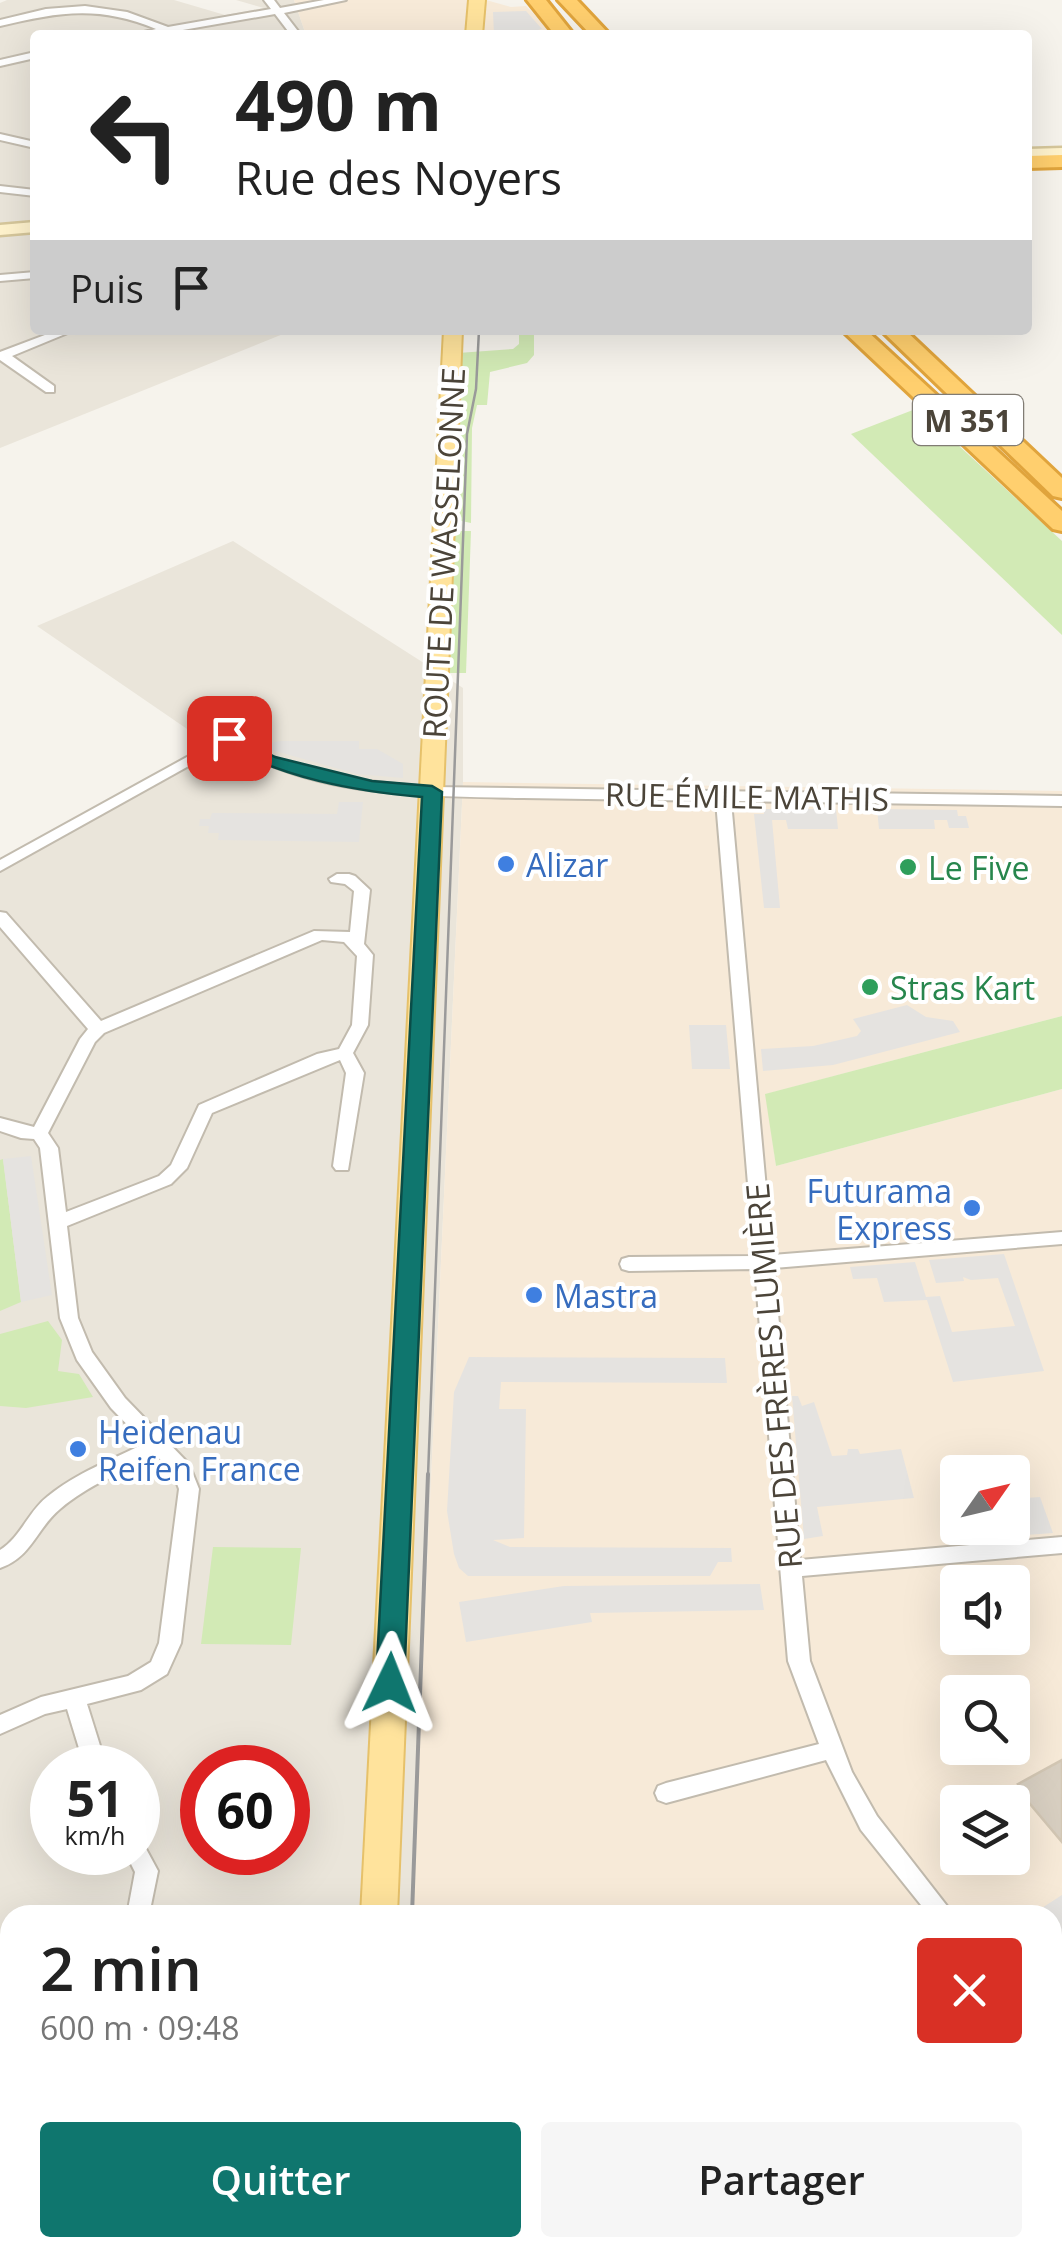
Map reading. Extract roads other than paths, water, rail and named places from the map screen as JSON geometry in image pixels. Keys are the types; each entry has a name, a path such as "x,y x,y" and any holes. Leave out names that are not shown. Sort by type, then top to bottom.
{"highway":[{"path":"536,0 561,30"},
{"path":"550,0 588,30"},
{"path":"567,0 590,30"},
{"path":"1032,158 1062,158"},
{"path":"856,335 1062,524"},
{"name":"M 351","path":"879,335 1062,510"},
{"name":"M 351","path":"897,335 1062,490"},
{"path":"924,335 941,360 1062,480"}],"main road":[{"path":"474,30 476,0"},
{"path":"0,230 30,227"},
{"name":"ROUTE DE WASSELONNE","path":"379,1905 453,335"}],"street":[{"path":"269,0 293,30"},
{"path":"0,23 100,1 135,10 167,30 341,0"},
{"path":"0,63 30,56"},
{"path":"2,139 30,144"},
{"path":"1,186 30,192"},
{"path":"0,278 30,275"},
{"path":"2,355 56,335"},
{"path":"2,355 50,389"},
{"name":"RUE ÉMILE MATHIS","path":"0,866 222,742 268,762 372,787 432,792 1062,801"},
{"name":"RUE DES FRÈRES LUMIÈRE","path":"723,798 799,1661 830,1750 870,1822 935,1905"},
{"path":"337,879 349,880 362,890 357,942"},
{"path":"0,918 98,1029"},
{"path":"39,1133 88,1039 98,1029 320,935 340,934 357,942 366,955 360,1025 345,1053 323,1058 205,1110 178,1168 165,1180 59,1222"},
{"path":"342,1166 355,1073 345,1053"},
{"path":"0,1124 21,1132 39,1133"},
{"path":"0,1726 41,1706 133,1684 159,1668 170,1643 189,1490 182,1468 118,1403 84,1354 69,1318 49,1148 39,1133"},
{"path":"629,1264 763,1262 1062,1238"},
{"path":"0,1560 16,1553 28,1541 50,1504 158,1445"},
{"path":"789,1569 1062,1546"},
{"path":"75,1699 89,1745"},
{"path":"666,1794 830,1750"},
{"path":"140,1905 146,1875"}],"tram line":[{"path":"428,1476 467,434 476,389 479,335"},
{"path":"412,1905 428,1474"}],"place":[{"name":"Alizar","path":"506,864"},
{"name":"Le Five","path":"908,867"},
{"name":"Stras Kart","path":"870,987"},
{"name":"Futurama Express","path":"972,1208"},
{"name":"Mastra","path":"534,1295"},
{"name":"Heidenau Reifen France","path":"78,1449"}]}
